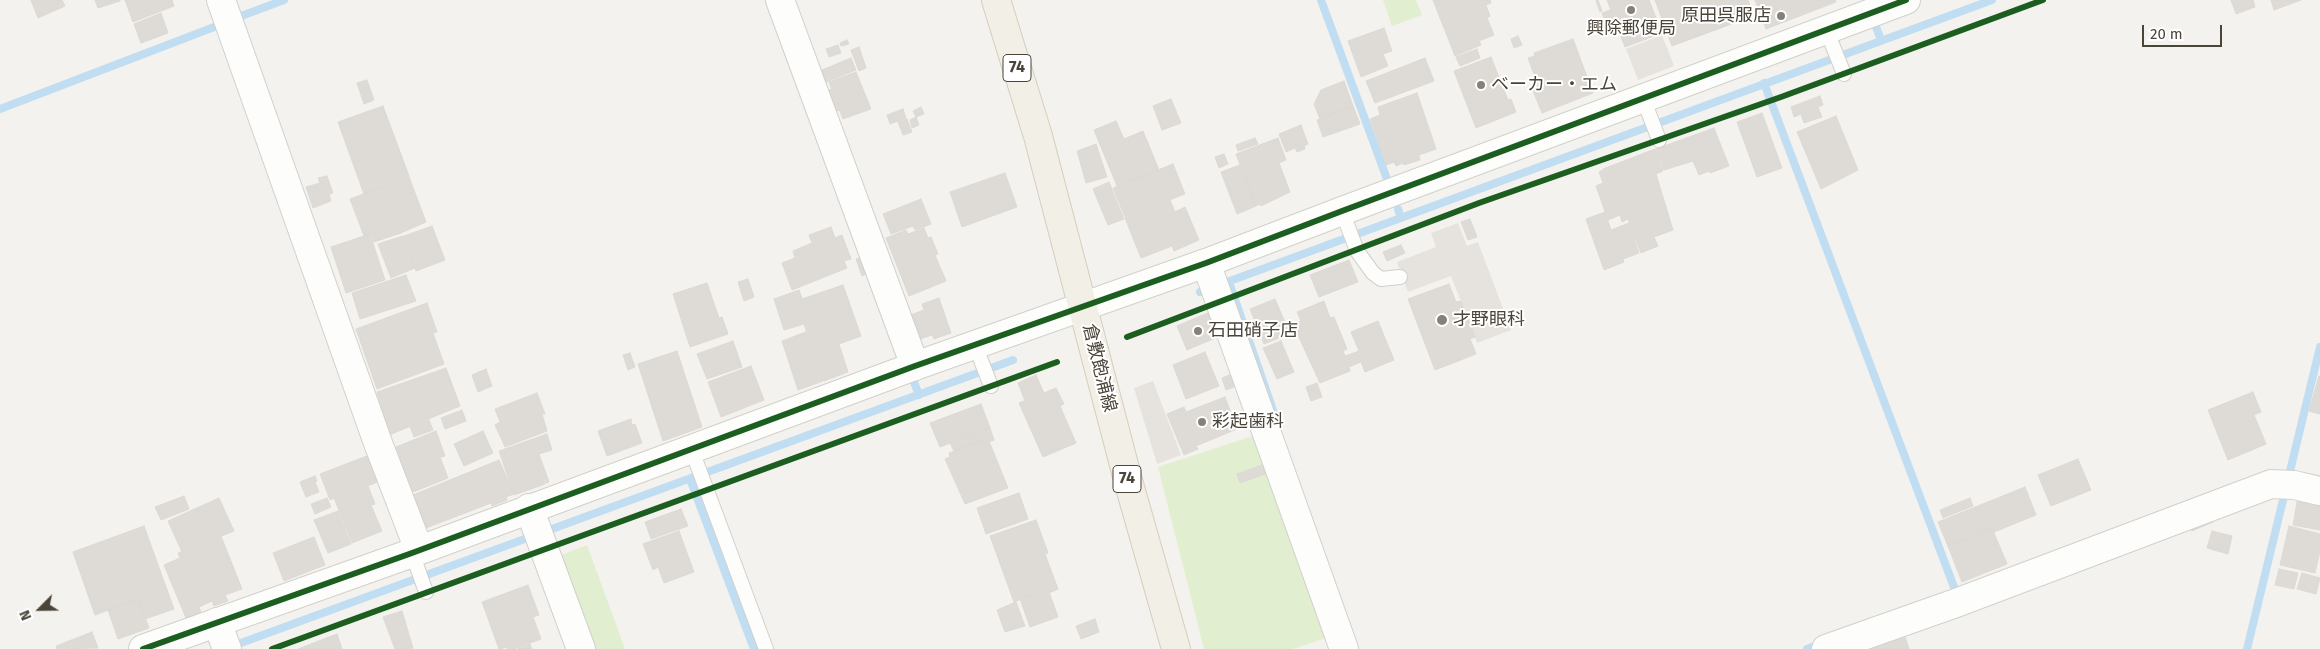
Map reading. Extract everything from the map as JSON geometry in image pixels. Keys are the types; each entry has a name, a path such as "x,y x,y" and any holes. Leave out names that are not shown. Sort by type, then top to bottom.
{"main road":[{"name":"倉敷飽浦線","path":"996,0 1038,136 1129,484 1176,649"}],"street":[{"path":"221,0 378,443 416,556"},
{"path":"780,0 916,366"},
{"path":"143,649 222,637 416,556 537,526 695,457 916,366 978,353 1083,307 1212,279 1344,217 1829,37 1860,8 1906,0"},
{"path":"1212,279 1344,649"},
{"path":"1826,649 1956,603 2271,484 2288,484 2320,491"},
{"path":"537,526 582,649"}],"lane":[{"path":"1829,37 1843,71"},
{"path":"1646,106 1658,136"},
{"path":"1344,217 1355,246 1367,266 1381,279 1400,277"},
{"path":"978,353 990,384"},
{"path":"695,457 766,649"},
{"path":"416,556 426,590"}],"green space":[{"path":"1383,0 1416,0 1422,15 1392,26"},
{"path":"1262,433 1332,636 1293,649 1204,649 1158,467"},
{"path":"587,545 625,649 594,649 559,556"}],"shaded area":[{"path":"1662,35 1674,66 1638,80 1626,49"},
{"path":"1458,223 1467,246 1478,242 1511,330 1477,343 1451,276 1408,292 1397,262 1436,247 1431,233"},
{"path":"1153,381 1181,455 1157,464 1134,388"}],"building":[{"path":"31,0 62,0 65,6 38,18"},
{"path":"95,0 120,0 120,1 98,8"},
{"path":"125,0 172,0 174,6 133,22"},
{"path":"1433,0 1490,0 1491,3 1486,5 1490,16 1487,18 1494,35 1479,41 1481,45 1455,56"},
{"path":"1598,0 1602,11 1600,12 1596,1"},
{"path":"1607,0 1649,0 1662,33 1625,47"},
{"path":"1655,0 1748,0 1753,16 1672,46"},
{"name":"原田呉服店","path":"1755,0 1835,0 1836,2 1766,29"},
{"path":"2231,0 2253,0 2255,7 2236,14"},
{"path":"2271,0 2301,0 2274,10"},
{"path":"1610,10 1619,32 1610,35 1602,13"},
{"path":"161,13 168,33 141,43 134,24"},
{"path":"1384,28 1392,51 1383,54 1388,66 1361,77 1348,41"},
{"path":"1518,36 1522,45 1514,48 1511,39"},
{"path":"1573,39 1593,93 1542,113 1532,88 1538,85 1528,58 1535,56 1534,53"},
{"path":"847,40 849,44 841,46 840,43"},
{"path":"838,45 841,53 829,57 826,49"},
{"path":"859,47 866,68 859,71 851,50"},
{"path":"1477,49 1480,58 1460,66 1456,57"},
{"name":"ベーカー・エム","path":"1491,57 1508,100 1511,99 1516,112 1476,128 1454,71"},
{"path":"851,58 856,70 826,82 822,70"},
{"path":"1425,58 1434,81 1375,103 1366,81"},
{"path":"856,72 871,109 843,119 829,82"},
{"path":"367,80 374,100 364,104 357,83"},
{"path":"1344,81 1353,106 1320,119 1314,104 1321,90"},
{"path":"832,89 840,110 831,113 823,92"},
{"path":"1417,93 1436,149 1419,155 1420,160 1404,165 1403,163 1396,166 1394,162 1386,165 1370,119 1380,115 1378,107"},
{"path":"1820,96 1823,105 1818,107 1822,117 1804,123 1801,114 1794,117 1791,107"},
{"path":"1171,99 1181,123 1162,130 1153,106"},
{"path":"383,106 409,176 364,194 338,122"},
{"path":"1353,106 1360,124 1323,137 1317,120"},
{"path":"921,107 924,114 916,117 913,111"},
{"path":"903,109 906,118 890,124 887,115"},
{"path":"1762,113 1782,168 1757,177 1737,122"},
{"path":"1836,116 1858,170 1821,189 1797,132"},
{"path":"916,117 919,125 912,128 910,120"},
{"path":"907,119 912,132 903,135 898,122"},
{"path":"1116,121 1124,139 1143,131 1159,170 1117,186 1094,130"},
{"path":"1301,125 1308,144 1304,146 1305,149 1297,152 1295,148 1286,152 1279,134"},
{"path":"1714,128 1729,166 1699,175 1693,161 1664,170 1656,149"},
{"path":"1255,138 1258,144 1238,151 1236,145"},
{"path":"1278,138 1286,160 1279,163 1290,192 1261,206 1260,204 1256,206 1236,154"},
{"path":"1096,144 1107,177 1086,183 1077,151"},
{"path":"1655,149 1663,171 1656,174 1673,230 1654,237 1658,246 1641,253 1628,219 1622,222 1620,215 1608,220 1596,186 1603,183 1599,172 1603,169"},
{"path":"1224,154 1228,164 1219,168 1215,157"},
{"path":"1173,164 1185,194 1125,217 1113,188"},
{"path":"1240,165 1256,206 1237,214 1221,172"},
{"path":"1005,173 1017,207 962,227 950,192"},
{"path":"327,176 333,193 329,194 331,201 313,208 306,187 320,183 318,178"},
{"path":"409,177 426,222 374,242 371,234 364,236 350,199"},
{"path":"1109,182 1124,219 1108,225 1093,189"},
{"path":"921,199 931,224 915,230 913,226 891,234 883,214"},
{"path":"1170,200 1175,212 1185,207 1199,240 1174,251 1172,246 1141,258 1125,218"},
{"path":"1605,212 1611,230 1629,223 1639,253 1623,259 1624,262 1604,270 1586,219"},
{"path":"1470,219 1477,237 1468,240 1461,222"},
{"path":"432,226 445,260 416,271 404,236"},
{"path":"831,227 835,238 842,235 851,259 844,261 847,268 792,290 782,263 795,258 793,251 812,243 809,235"},
{"path":"924,228 928,238 931,237 938,254 935,255 946,281 909,296 886,238 906,230 908,234"},
{"path":"370,234 385,280 346,293 331,247"},
{"path":"403,236 415,268 391,278 378,244"},
{"path":"1401,245 1405,253 1387,261 1383,252"},
{"path":"862,257 870,272 862,276 856,259"},
{"path":"1349,260 1358,282 1319,297 1310,275"},
{"path":"406,275 416,301 360,319 352,293"},
{"path":"748,279 754,297 744,301 738,282"},
{"path":"707,283 719,318 722,317 728,334 690,347 673,294"},
{"name":"才野眼科","path":"1449,284 1456,302 1461,301 1475,337 1470,339 1476,354 1435,370 1408,299"},
{"path":"843,285 861,336 839,344 848,372 824,381 804,324 784,330 774,299 799,290 802,299"},
{"path":"939,298 951,333 934,339 932,335 914,341 905,317 924,310 922,304"},
{"path":"1275,299 1287,327 1301,321 1297,312 1324,301 1330,318 1334,317 1347,349 1343,351 1345,356 1359,351 1351,332 1378,321 1394,360 1365,372 1361,362 1349,367 1350,371 1320,383 1296,331 1264,344 1250,309"},
{"path":"427,303 437,332 433,333 444,364 377,389 356,329"},
{"name":"石田硝子店","path":"1210,312 1220,336 1187,350 1177,326"},
{"path":"806,332 823,381 798,390 782,341"},
{"path":"733,341 742,367 707,379 697,354"},
{"path":"1281,341 1294,372 1277,379 1263,348"},
{"path":"677,351 702,427 663,441 638,364"},
{"path":"1205,352 1219,386 1186,399 1173,365"},
{"path":"630,353 635,367 628,370 623,355"},
{"path":"751,366 764,400 721,417 708,382"},
{"path":"446,368 460,406 389,435 381,413 383,412 377,392"},
{"path":"486,369 492,386 478,392 472,375"},
{"path":"1232,374 1236,386 1226,390 1222,378"},
{"path":"1036,375 1044,393 1025,401 1018,383"},
{"path":"2320,377 2320,414 2309,411"},
{"path":"1317,383 1322,397 1311,401 1306,387"},
{"path":"1056,388 1064,404 1060,406 1076,443 1043,457 1019,403"},
{"path":"2253,392 2261,412 2254,415 2266,444 2228,460 2208,410"},
{"path":"537,393 545,414 542,414 547,431 505,447 495,425 500,422 495,409"},
{"name":"彩起歯科","path":"1225,397 1237,429 1196,446 1198,449 1184,455 1167,414 1184,407 1186,412"},
{"path":"981,404 990,428 940,447 930,423"},
{"path":"462,410 466,421 445,429 441,418"},
{"path":"631,419 632,425 635,424 642,443 607,456 598,431"},
{"path":"429,420 433,430 414,437 410,427"},
{"path":"990,428 994,440 983,444 982,440 954,451 950,443"},
{"path":"436,431 445,456 440,457 448,478 413,492 396,447"},
{"path":"483,431 493,453 464,466 454,444"},
{"path":"547,434 552,450 539,454 549,482 546,483 530,440"},
{"path":"530,440 545,484 514,495 499,451"},
{"path":"982,440 983,444 989,441 1008,488 965,504 945,459 950,457 949,453"},
{"path":"372,454 382,480 368,486 375,504 371,505 382,531 352,543 334,498 330,500 320,474"},
{"path":"2078,459 2091,490 2051,506 2038,475"},
{"path":"499,460 514,494 506,497 507,500 492,506 491,503 426,528 413,495"},
{"path":"1262,465 1265,474 1240,483 1237,474"},
{"path":"315,476 319,492 306,497 300,482"},
{"path":"2025,487 2036,515 1994,532 1992,528 1948,546 1938,522"},
{"path":"2299,491 2320,495 2320,530 2293,525"},
{"path":"1019,493 1028,519 986,534 977,508"},
{"path":"184,496 189,509 161,520 155,507"},
{"path":"219,498 234,531 182,552 168,521"},
{"path":"327,498 331,507 315,514 311,504"},
{"path":"1970,498 1973,506 1943,518 1940,510"},
{"path":"681,509 688,526 651,539 645,522"},
{"path":"338,511 351,544 328,553 314,520"},
{"path":"2211,517 2213,522 2192,531 2190,526"},
{"path":"1036,520 1048,553 1045,554 1058,589 1049,593 1048,588 1014,602 990,536"},
{"path":"144,526 174,609 145,619 138,599 95,615 73,552"},
{"path":"2289,526 2320,534 2320,551 2315,573 2280,565"},
{"path":"1992,528 2007,564 1962,582 1948,546"},
{"path":"679,531 694,572 664,583 658,567 653,570 643,544"},
{"path":"2212,531 2232,536 2228,554 2207,548"},
{"path":"221,536 242,589 225,595 228,601 214,606 212,601 199,607 201,612 186,618 164,565 180,558 178,553"},
{"path":"314,537 325,565 284,581 273,553"},
{"path":"2279,569 2298,573 2294,589 2275,585"},
{"path":"2302,573 2320,578 2316,594 2297,589"},
{"path":"528,585 539,615 533,617 541,639 514,649 508,649 507,647 499,649 482,602"},
{"path":"1048,589 1058,617 1030,627 1020,599"},
{"path":"138,599 149,628 118,639 108,610"},
{"path":"1016,602 1025,626 1005,632 997,610"},
{"path":"402,611 413,648 395,649 383,617"},
{"path":"1095,619 1099,632 1081,639 1076,626"},
{"path":"92,632 98,648 57,649 56,646"},
{"path":"1904,633 1909,649 1857,649"},
{"path":"337,634 342,649 298,649"},
{"path":"530,644 532,649 518,649"}],"waterway":[{"path":"236,18 284,0"},
{"path":"1321,0 1387,179"},
{"path":"1200,292 1992,0"},
{"path":"0,109 222,24"},
{"path":"1876,27 1881,40"},
{"path":"1764,83 1957,595"},
{"path":"1398,209 1401,218"},
{"path":"1229,282 1274,413"},
{"path":"2247,649 2320,347"},
{"path":"230,647 1013,360"},
{"path":"914,382 919,395"},
{"path":"690,479 754,649"},
{"path":"1807,649 1820,644"}],"cycle path":[{"path":"143,649 412,553 915,366 1206,263 1906,0"},
{"path":"1127,337 1479,203 1781,97 2043,0"},
{"path":"272,649 1057,362"}],"place":[{"name":"興除郵便局","path":"1631,10"},
{"name":"原田呉服店","path":"1781,16"},
{"name":"ベーカー・エム","path":"1481,85"},
{"name":"才野眼科","path":"1442,320"},
{"name":"石田硝子店","path":"1198,331"},
{"name":"彩起歯科","path":"1202,422"}]}
